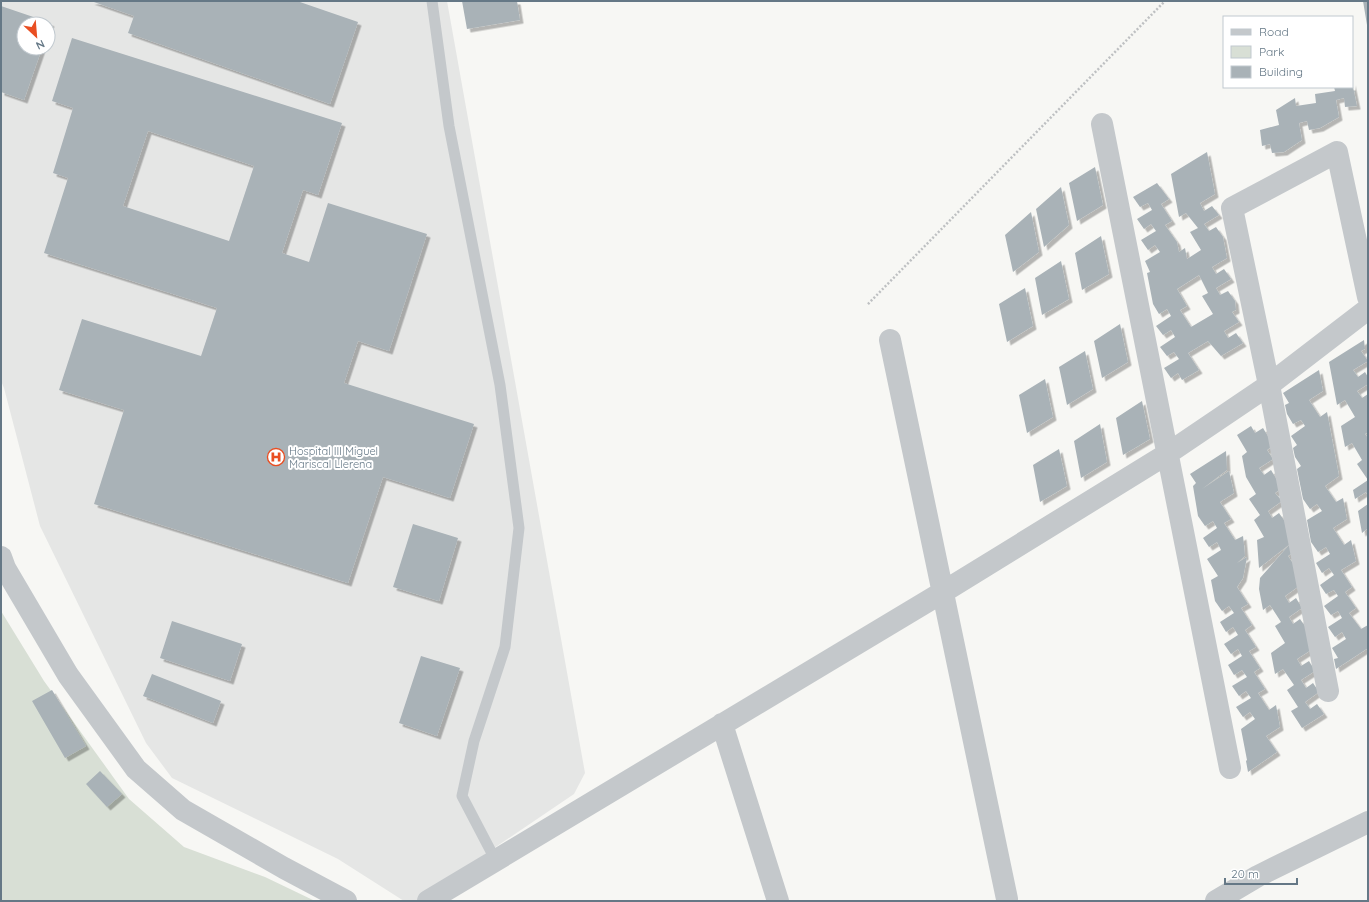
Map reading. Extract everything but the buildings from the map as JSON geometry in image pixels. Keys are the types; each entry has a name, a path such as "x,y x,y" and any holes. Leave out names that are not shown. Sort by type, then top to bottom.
{"street":[{"path":"1102,124 1230,768"},
{"path":"1328,691 1270,385 1232,208 1337,152 1368,297"},
{"path":"428,901 943,592 1167,454 1270,385 1368,309"},
{"path":"890,340 1007,899"},
{"path":"1,557 5,568 68,675 136,769 183,810 284,868 346,901"},
{"path":"722,724 778,901"},
{"path":"1216,901 1258,876 1368,822"}],"lane":[{"path":"432,1 449,126 500,385 519,528 505,647 474,741 462,796 496,861"}],"path":[{"path":"868,304 1164,1"}],"shaded area":[{"name":"Hospital III Miguel Mariscal Llerena","path":"1,1 447,1 585,773 574,794 416,901 404,901 338,859 172,778 146,743 40,526 1,381"}],"green space":[{"path":"1,611 44,681 129,799 184,847 265,877 315,901 1,901"}],"place":[{"name":"Hospital III Miguel Mariscal Llerena","path":"276,457"}]}
